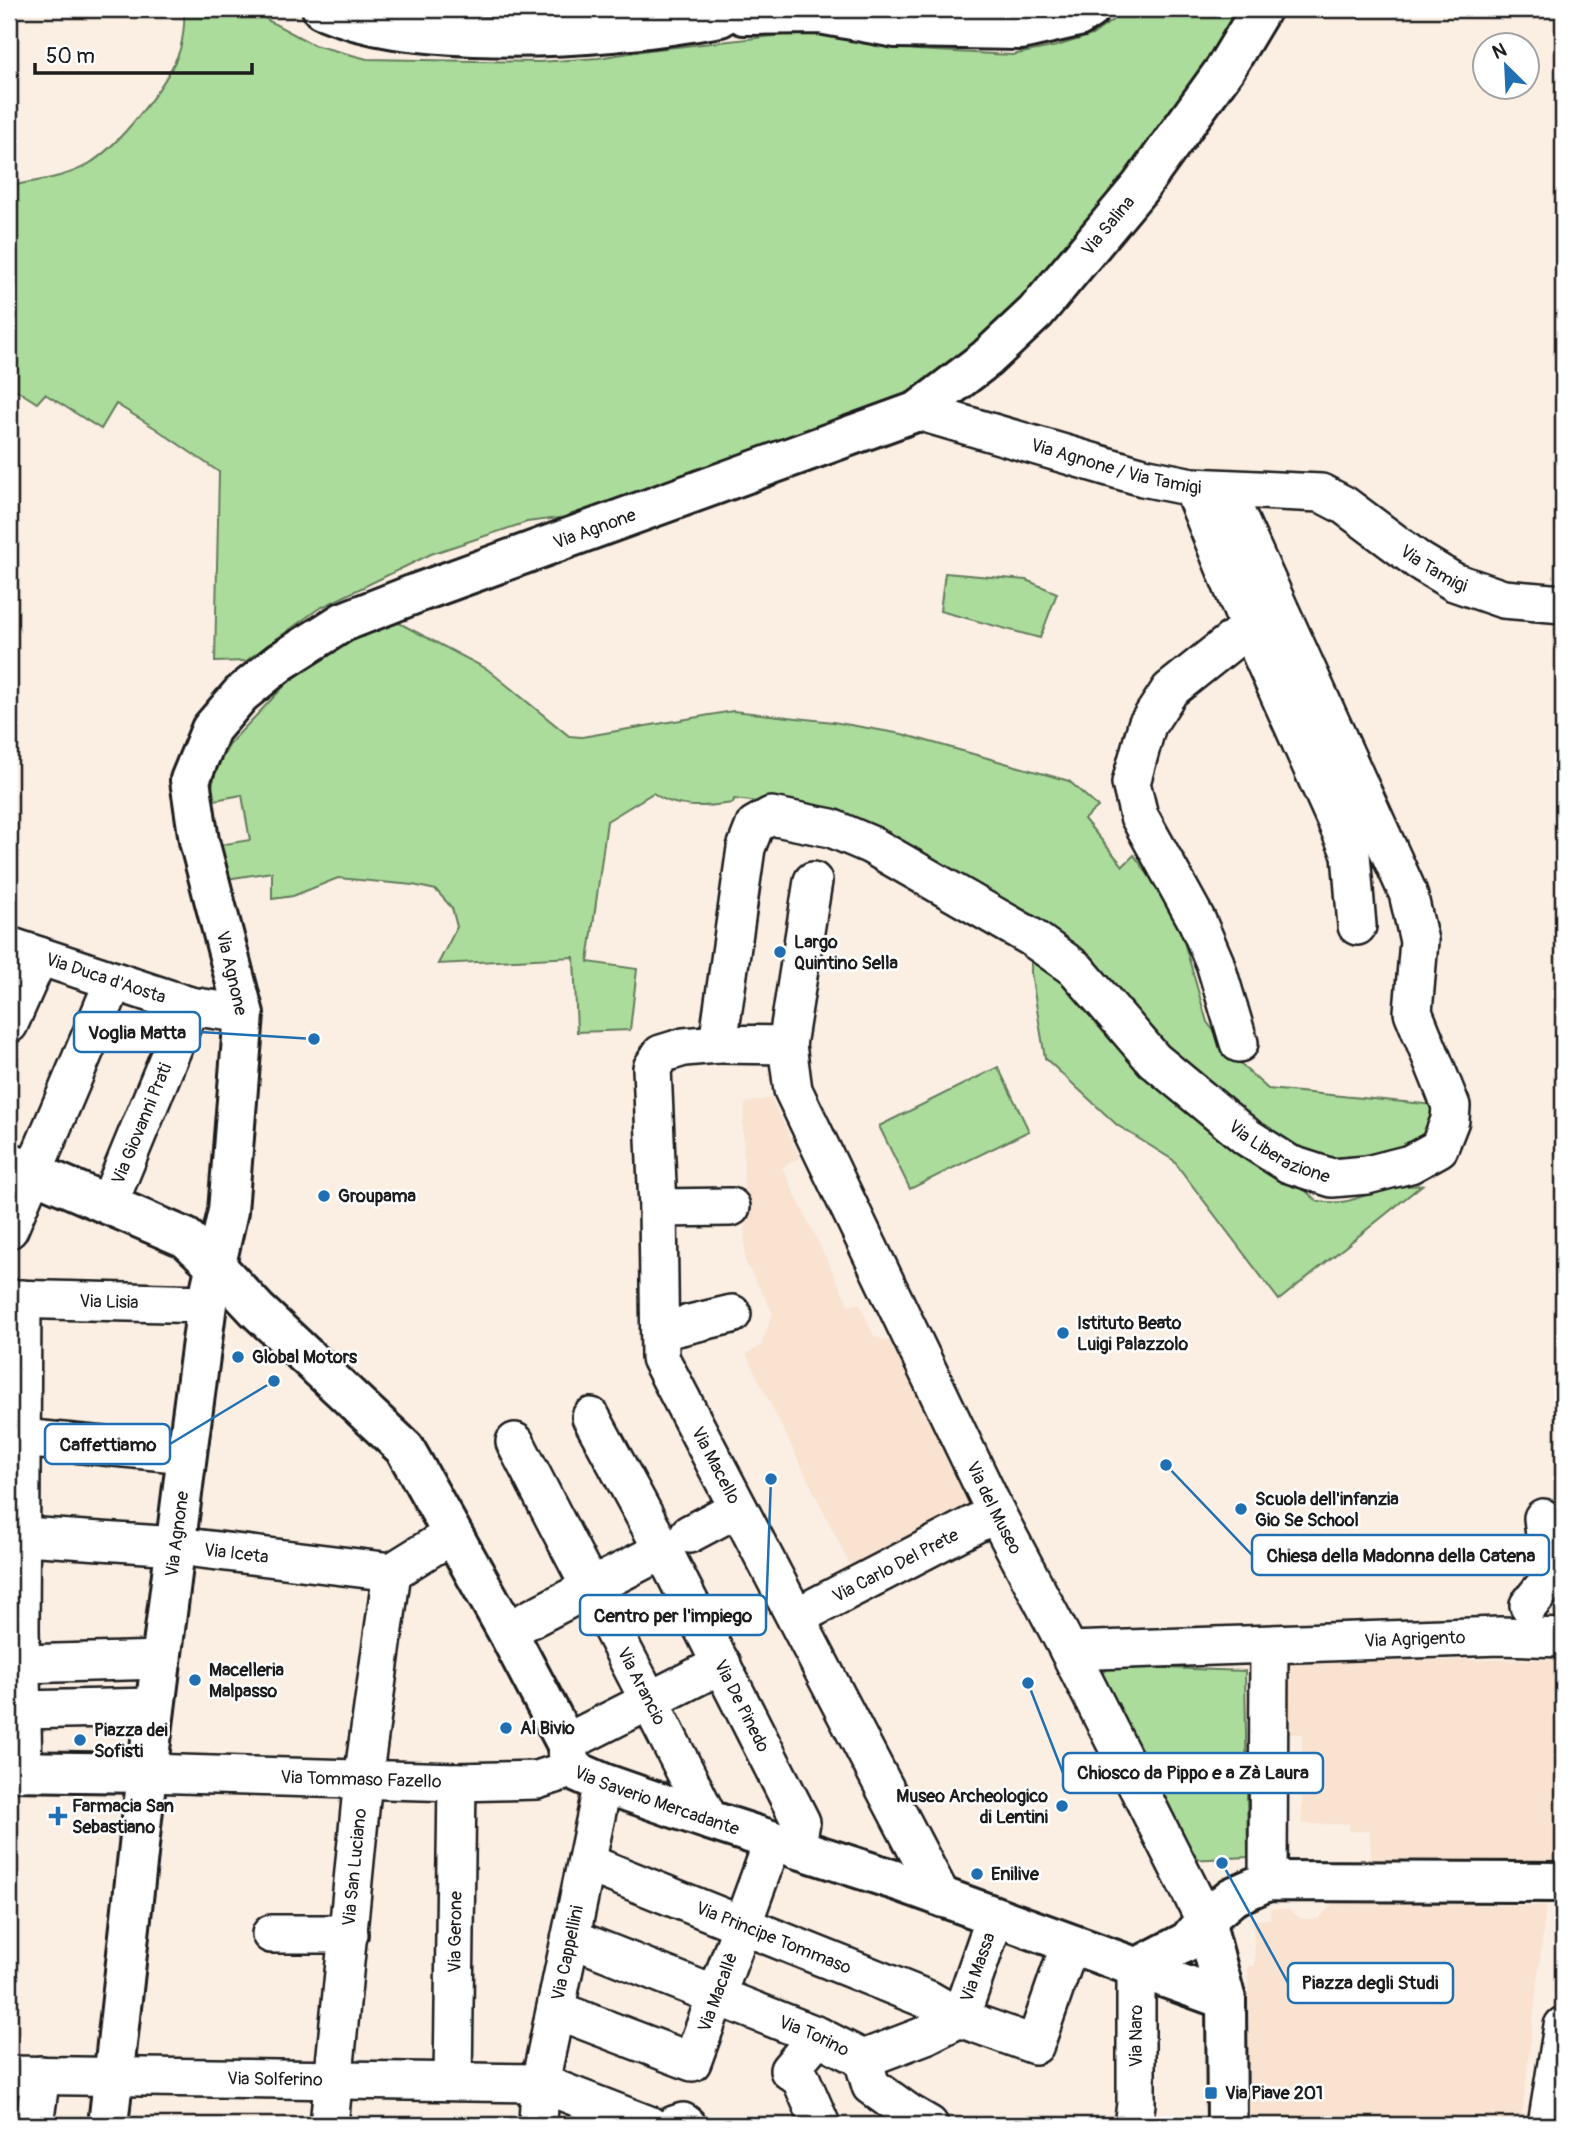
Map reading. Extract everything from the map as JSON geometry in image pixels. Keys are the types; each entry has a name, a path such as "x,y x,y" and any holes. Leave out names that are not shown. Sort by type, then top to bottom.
{"main road":[{"path":"322,9 346,19 419,34 525,38 594,35 672,26 729,12 820,14 896,28 1021,30 1078,16 1090,9"},
{"path":"525,38 590,9"},
{"path":"915,9 979,29"},
{"name":"Via Salina","path":"918,411 986,359 1036,312 1140,187 1225,69 1261,9"},
{"name":"Via Agnone","path":"108,2125 147,1773 187,1454 207,1304 228,1211 244,1014 199,841 190,780 211,729 241,694 280,662 343,622 918,411"},
{"name":"Via Saverio Mercadante","path":"21,1167 186,1238 257,1310 405,1449 580,1765 709,1820 942,1898 1226,2000"},
{"path":"207,1304 257,1310"},
{"path":"16,1772 147,1773"},
{"path":"1136,1968 1188,1941 1205,1920 1232,1897 1268,1881 1563,1882"},
{"path":"1205,1920 1226,2000 1227,2125"}],"street":[{"name":"Via Agnone / Via Tamigi","path":"918,411 1143,477 1209,488 1321,493"},
{"name":"Via Liberazione","path":"718,1044 746,848 755,825 771,816 831,828 870,845 1031,937 1076,969 1154,1060 1247,1137 1289,1164 1332,1178 1367,1175 1410,1164 1439,1148 1450,1120 1451,1106 1413,1012 1419,941 1408,893 1261,568 1209,488"},
{"path":"1209,488 1249,627 1351,854 1357,926"},
{"name":"Via Tamigi","path":"1321,493 1344,505 1419,561 1454,582 1503,599 1563,604"},
{"path":"1238,1043 1215,963 1197,921 1139,816 1131,783 1147,725 1170,690 1249,627"},
{"name":"Via del Museo","path":"813,881 787,1045 793,1090 996,1513 1205,1920"},
{"path":"9,1024 24,951"},
{"name":"Via Duca d'Aosta","path":"24,951 190,1006 244,1014"},
{"path":"9,1229 21,1167 114,981"},
{"name":"Via Giovanni Prati","path":"108,1205 190,1006"},
{"name":"Via Macello","path":"787,1045 684,1046 661,1054 652,1068 660,1358 942,1898"},
{"path":"657,1208 731,1207"},
{"path":"15,1299 21,1438 15,1535 21,1710 16,1772"},
{"name":"Via Lisia","path":"15,1299 207,1304"},
{"path":"660,1331 732,1314"},
{"name":"Via De Pinedo","path":"591,1417 676,1542 722,1664 801,1822 784,1845"},
{"path":"21,1438 187,1454"},
{"name":"Via Arancio","path":"515,1442 589,1589 651,1700 709,1820"},
{"path":"508,1631 738,1508"},
{"name":"Via Carlo Del Prete","path":"796,1617 996,1513"},
{"path":"1500,1636 1514,1614 1546,1607 1550,1579 1543,1518"},
{"path":"392,1572 453,1534"},
{"name":"Via Iceta","path":"15,1535 177,1546 392,1572"},
{"name":"Via San Luciano","path":"329,2125 363,1779 392,1572"},
{"name":"Via Agrigento","path":"1069,1651 1500,1636 1563,1637"},
{"path":"1268,1881 1269,1645"},
{"path":"20,1646 162,1660"},
{"path":"580,1765 651,1700 722,1664"},
{"path":"21,1710 155,1707"},
{"name":"Via Tommaso Fazello","path":"147,1773 457,1782 537,1780 580,1765"},
{"name":"Via Cappellini","path":"538,2125 540,2083 587,1863 580,1765"},
{"name":"Via Gerone","path":"453,2081 457,1782"},
{"name":"Via Macallè","path":"556,2010 692,2062 743,1925 784,1845"},
{"name":"Via Principe Tommaso","path":"587,1863 929,2000 960,2018"},
{"name":"Via Massa","path":"960,2018 995,1917"},
{"path":"271,1934 349,1934"},
{"name":"Via Torino","path":"571,1938 818,2036 863,2059 926,2035 960,2018"},
{"path":"960,2018 1035,2045 1070,1944"},
{"name":"Via Naro","path":"1135,2115 1136,1968"},
{"path":"818,2036 789,2070 801,2079 821,2125"},
{"path":"1551,2123 1563,2037"},
{"path":"863,2059 871,2086 910,2115 929,2125"},
{"path":"25,2075 34,2125"},
{"name":"Via Solferino","path":"25,2075 540,2083 649,2125"},
{"path":"674,2125 683,2122 687,2125"}],"shaded area":[{"path":"771,1098 800,1158 782,1167 849,1306 859,1303 874,1336 892,1343 974,1509 860,1566 857,1561 850,1565 746,1354 761,1346 773,1313 745,1261 745,1103"},
{"path":"1563,1660 1563,1801 1558,1866 1371,1861 1370,1831 1349,1831 1349,1824 1302,1824 1302,1734 1288,1734 1288,1663"},
{"path":"1337,1900 1546,1906 1521,2125 1250,2125 1248,1966 1255,1966 1253,1920 1270,1919 1271,1909 1288,1909 1301,1919 1318,1919"}],"green space":[{"path":"184,9 254,9 269,21 314,45 367,59 539,62 598,58 836,29 879,43 917,50 1012,55 1057,46 1092,35 1128,9 1238,9 1175,113 1111,197 1011,315 928,384 886,410 590,514 527,522 431,554 318,609 246,661 215,662 219,472 116,404 101,429 45,394 37,403 9,387 9,186 69,173 87,165 112,145 151,100 177,57 184,27"},
{"path":"945,573 1026,580 1057,593 1040,638 940,611"},
{"path":"399,623 487,669 569,736 582,737 733,711 833,722 902,734 1069,781 1098,807 1084,819 1123,866 1134,855 1176,914 1207,1022 1237,1061 1268,1089 1435,1105 1438,1117 1421,1146 1349,1165 1289,1153 1134,1026 835,811 734,799 733,803 712,806 681,805 653,793 607,821 588,962 637,969 630,1030 577,1032 574,957 438,964 457,927 452,908 436,890 413,885 338,878 293,896 272,899 272,872 226,879 219,845 250,840 242,795 209,801 216,769 231,742 287,683 353,637"},
{"path":"1031,958 1059,971 1317,1201 1346,1201 1388,1188 1422,1185 1279,1300 1173,1160 1117,1125 1045,1058"},
{"path":"998,1067 1029,1131 910,1189 879,1126"},
{"path":"1109,1666 1245,1671 1248,1857 1190,1860 1099,1677"}],"place":[{"name":"Largo Quintino Sella","path":"780,952"},
{"name":"Voglia Matta","path":"314,1039"},
{"name":"Groupama","path":"324,1196"},
{"name":"Istituto Beato Luigi Palazzolo","path":"1063,1333"},
{"name":"Global Motors","path":"238,1357"},
{"name":"Caffettiamo","path":"274,1381"},
{"name":"Chiesa della Madonna della Catena","path":"1166,1465"},
{"name":"Centro per l'impiego","path":"771,1479"},
{"name":"Scuola dell'infanzia Gio Se School","path":"1241,1509"},
{"name":"Macelleria Malpasso","path":"195,1680"},
{"name":"Chiosco da Pippo e a Zà Laura","path":"1028,1683"},
{"name":"Al Bivio","path":"506,1728"},
{"name":"Piazza dei Sofisti","path":"80,1740"},
{"name":"Museo Archeologico di Lentini","path":"1062,1806"},
{"name":"Farmacia San Sebastiano","path":"58,1816"},
{"name":"Piazza degli Studi","path":"1222,1863"},
{"name":"Enilive","path":"977,1874"},
{"name":"Via Piave 201","path":"1211,2093"}]}
